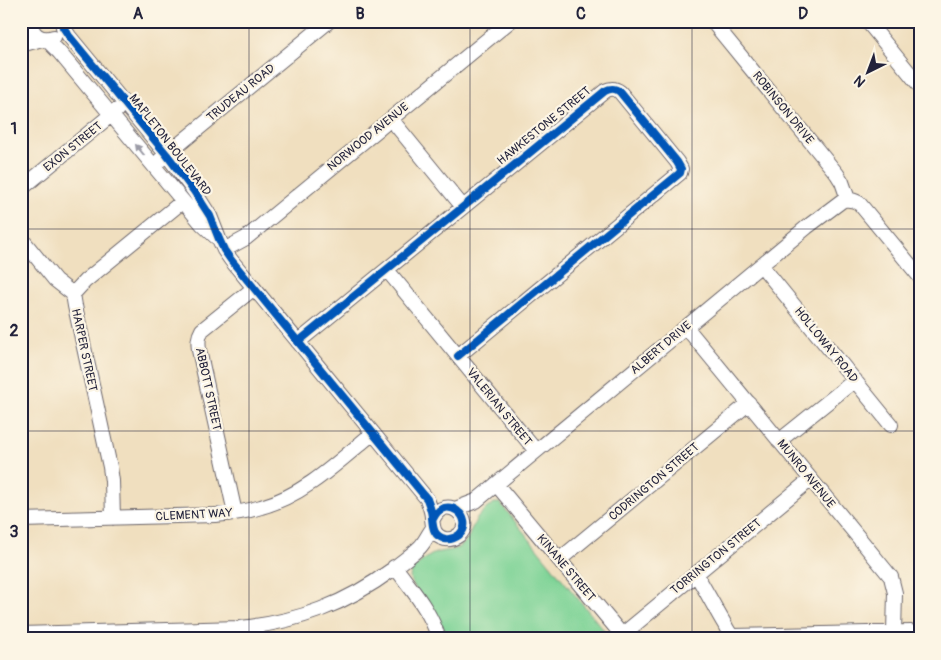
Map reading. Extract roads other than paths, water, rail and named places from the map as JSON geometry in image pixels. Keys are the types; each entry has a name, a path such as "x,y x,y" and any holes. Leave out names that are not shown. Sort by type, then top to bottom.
{"street":[{"name":"TRUDEAU ROAD","path":"153,166 330,21"},
{"name":"NORWOOD AVENUE","path":"221,245 246,238 510,21"},
{"name":"ROBINSON DRIVE","path":"712,21 836,174 842,182 848,199"},
{"path":"867,21 920,86"},
{"name":"MAPLETON BOULEVARD","path":"31,23 34,33 59,52 221,245 373,433 431,513 450,508"},
{"path":"21,40 31,23"},
{"name":"MAPLETON BOULEVARD","path":"63,24 69,36 167,155 203,205 210,216 221,245"},
{"path":"21,45 57,36 61,32 63,24"},
{"name":"HAWKESTONE STREET","path":"298,342 605,91 610,88 617,90 677,162 681,169 680,173 458,356"},
{"name":"EXON STREET","path":"21,189 124,104"},
{"path":"391,119 463,207"},
{"path":"848,199 859,203 920,277"},
{"name":"ALBERT DRIVE","path":"464,521 476,501 496,484 761,265 838,203 848,199"},
{"name":"HARPER STREET","path":"113,518 110,467 74,294 85,281 183,201"},
{"path":"21,238 56,280 74,294"},
{"name":"HOLLOWAY ROAD","path":"761,265 891,425"},
{"name":"VALERIAN STREET","path":"387,270 536,451"},
{"name":"ABBOTT STREET","path":"235,514 198,340 202,330 254,288"},
{"name":"MUNRO AVENUE","path":"686,327 891,577 894,593 894,632"},
{"path":"779,440 855,380"},
{"name":"CODRINGTON STREET","path":"559,560 749,403"},
{"name":"CLEMENT WAY","path":"21,520 235,514 281,500 300,490 316,480 373,433"},
{"name":"TORRINGTON STREET","path":"623,637 811,479"},
{"name":"KINANE STREET","path":"496,484 623,637"},
{"name":"ALBERT DRIVE","path":"450,508 476,501"},
{"path":"431,513 438,535 450,539 458,535 463,528 464,521 462,515 450,508"},
{"path":"421,546 431,513"},
{"path":"27,636 143,635 259,626 300,617 326,608 368,586 421,546 444,538"},
{"path":"394,567 424,606 433,623 438,639"},
{"path":"696,574 732,637 911,632"}]}
